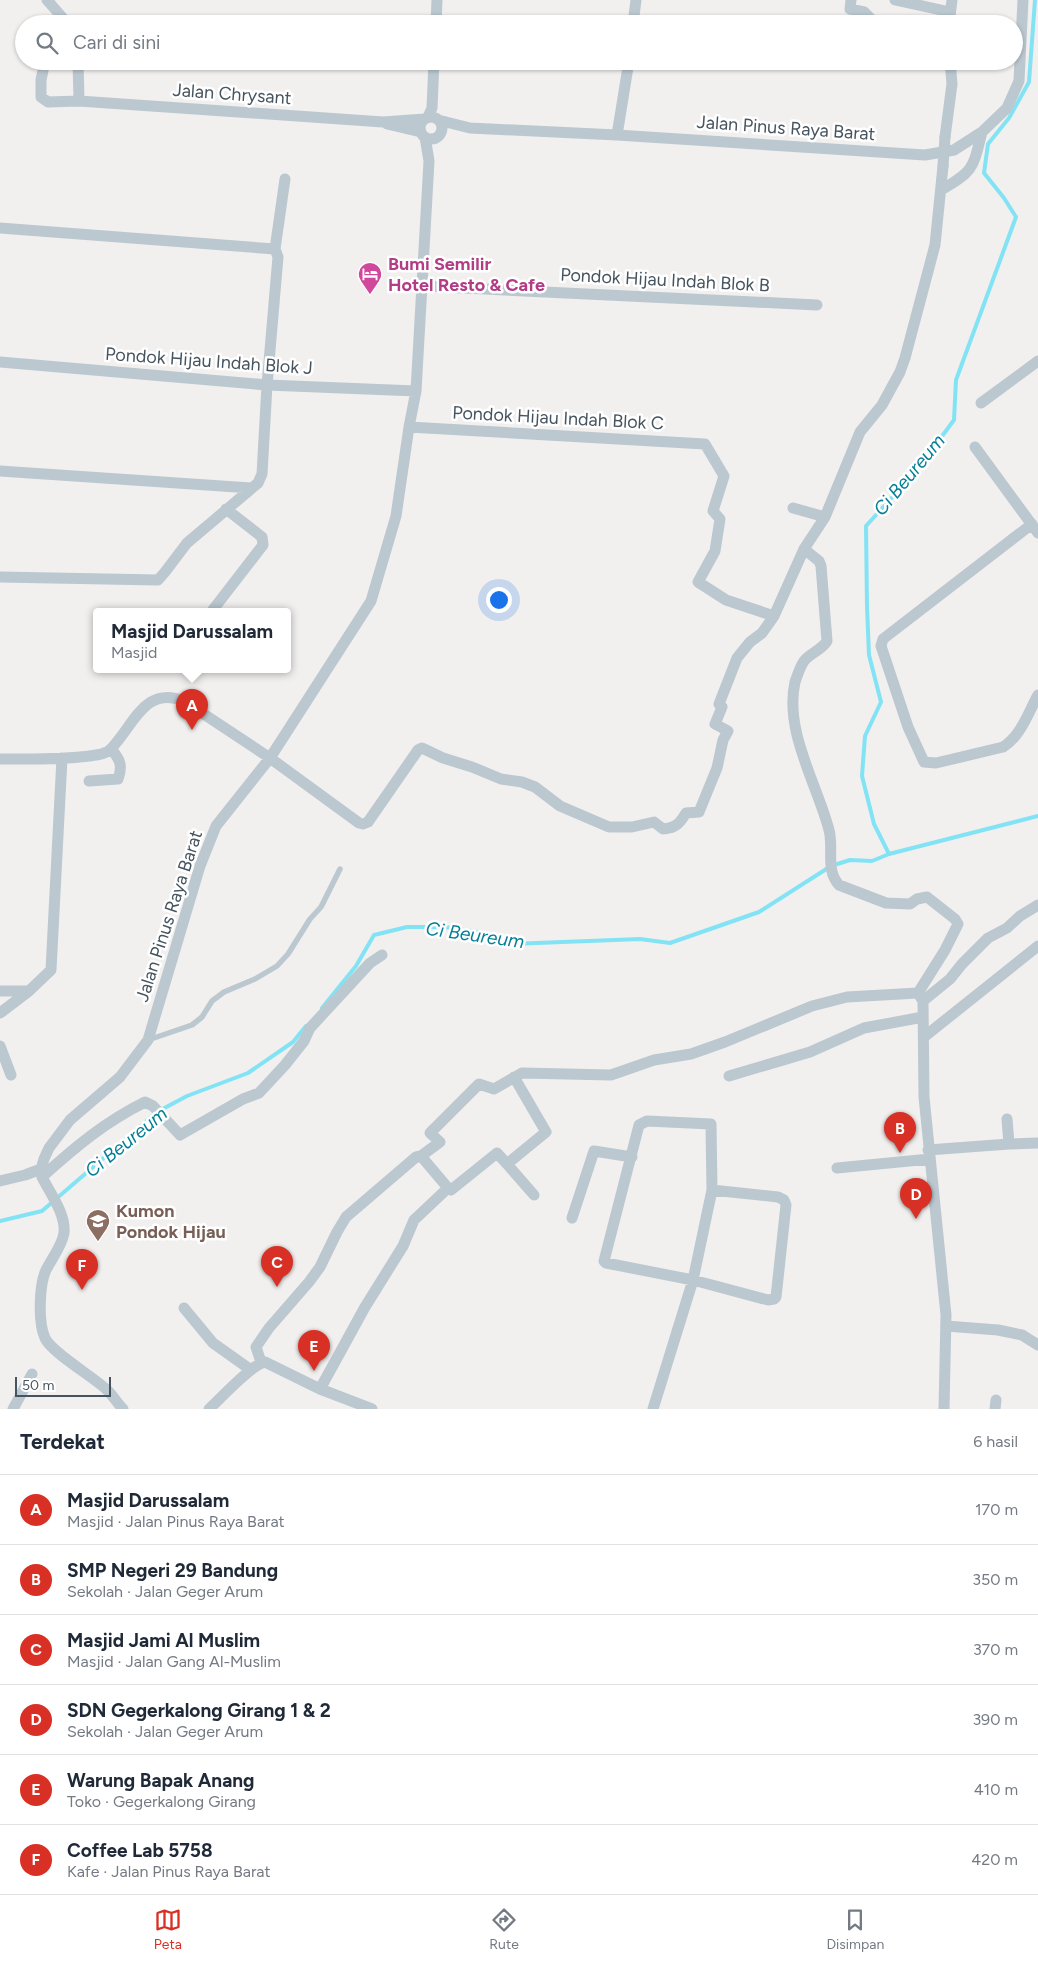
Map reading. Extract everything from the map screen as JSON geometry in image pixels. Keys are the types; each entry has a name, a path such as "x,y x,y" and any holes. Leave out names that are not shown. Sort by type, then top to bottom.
{"street":[{"path":"47,0 59,15"},
{"path":"437,15 438,0"},
{"path":"634,15 636,0"},
{"path":"851,0 850,9 864,12 867,15"},
{"path":"895,0 941,15"},
{"path":"950,15 952,0"},
{"name":"Jalan Pinus Raya Barat","path":"1022,15 1023,0"},
{"name":"Jalan Chrysant","path":"43,70 41,97 44,101 52,102 79,101 383,122 432,116"},
{"path":"78,70 79,101"},
{"path":"430,135 442,126 432,116 434,70"},
{"path":"617,135 628,70"},
{"path":"0,759 62,758 105,753 123,735 137,713 164,697 173,697 184,702 270,758 363,824 368,822 418,750 422,748 443,758 501,779 522,782 535,787 560,806 609,827 632,827 654,822 663,829 671,828 679,823 686,813 700,812 717,768 723,740 728,731 715,724 722,707 719,704 736,658 750,642 762,633 774,616 804,549 825,517 860,432 882,405 905,358 935,246 952,84 951,70"},
{"name":"Jalan Pinus Raya Barat","path":"42,1176 49,1148 70,1120 120,1077 148,1040 200,866 216,826 270,758 371,601 396,516 416,391 430,135 420,125 432,116 470,128 617,135 925,155 954,150 982,132 1007,108 1019,81 1020,70"},
{"name":"Jalan Chrysant","path":"383,122 430,135"},
{"path":"430,135 470,128"},
{"path":"940,190 960,179 974,165 982,132"},
{"path":"0,577 158,580 187,542 258,483 262,474 267,384 278,257 275,249 285,179"},
{"path":"0,228 275,249"},
{"name":"Pondok Hijau Indah Blok B","path":"422,286 817,305"},
{"path":"982,403 1038,361"},
{"name":"Pondok Hijau Indah Blok J","path":"0,362 267,384 416,391"},
{"name":"Pondok Hijau Indah Blok C","path":"409,427 705,444 724,476 714,511 720,519 715,551 698,582 726,600 774,616"},
{"path":"975,447 1035,528 901,625 883,639 881,646 908,727 924,762 936,763 1003,747 1018,732 1038,695"},
{"path":"0,471 251,488"},
{"path":"793,508 825,517"},
{"path":"214,608 263,546 264,540 226,509"},
{"path":"804,549 821,566 827,641 804,661 795,681 793,698 794,726 821,800 830,833 830,857 834,880 839,885 886,903 910,904 917,899 927,897 955,919 958,924 920,997 924,1037 924,1096 946,1326 944,1409"},
{"path":"90,781 118,779 122,767 119,758 111,749"},
{"path":"0,1013 29,991 51,970 62,758"},
{"path":"261,1362 256,1347 269,1328 320,1267 346,1217 416,1158 440,1142 430,1133 479,1084 494,1089 522,1073 611,1075 654,1060 691,1054 812,1006 847,997 920,997 950,979 988,938 1007,928 1020,916 1038,905"},
{"path":"924,1037 1038,946"},
{"path":"0,1181 25,1175 42,1176 78,1144 113,1119 145,1102 153,1106 180,1135 243,1099 259,1093 304,1041 310,1028 370,963 382,955"},
{"path":"0,991 29,991"},
{"path":"729,1076 810,1052 864,1028 923,1017"},
{"path":"0,1046 11,1075"},
{"path":"507,1164 546,1132 514,1077"},
{"path":"1007,1119 1008,1144"},
{"path":"653,1409 693,1280 712,1190 711,1124 644,1121 639,1125 604,1261 606,1263 693,1280 768,1300 774,1299 776,1297 786,1205 784,1200 778,1197 712,1190"},
{"path":"837,1168 1008,1144 1038,1143"},
{"path":"572,1218 593,1152 598,1150 632,1157"},
{"path":"421,1156 451,1190 497,1153 534,1195"},
{"path":"42,1176 59,1209 64,1233 45,1273 41,1293 41,1318 45,1338 53,1348 108,1390 123,1409"},
{"path":"320,1389 365,1307 403,1246 414,1220 448,1188"},
{"path":"184,1308 213,1344 251,1370"},
{"path":"946,1326 998,1330 1022,1335 1038,1345"},
{"path":"209,1409 261,1362 268,1363 320,1389 372,1409"},
{"path":"13,1409 32,1374"}],"lane":[{"path":"148,1040 192,1025 202,1017 212,1002 224,992 255,979 277,966 288,954 310,919 321,907 340,869"}],"waterway":[{"name":"Ci Beureum","path":"322,1008 356,966 374,935 407,927 445,927 478,932 511,944 640,939 670,943 759,912 831,866 850,860 872,861 889,854 874,824 862,776 865,736 881,702 869,655 866,526 917,470 954,420 956,380 1016,217 984,173 988,144 1009,118 1029,82 1035,0"},
{"name":"Ci Beureum","path":"889,854 1038,816"},
{"name":"Ci Beureum","path":"0,1221 42,1211 157,1112 187,1096 248,1073 293,1042 306,1026"}],"place":[{"name":"Bumi Semilir Hotel Resto & Cafe","path":"370,295"},
{"name":"Masjid Darussalam","path":"192,730"},
{"name":"SMP Negeri 29 Bandung","path":"900,1153"},
{"name":"SDN Gegerkalong Girang 1 & 2","path":"916,1219"},
{"name":"Kumon Pondok Hijau","path":"98,1242"},
{"name":"Masjid Jami Al Muslim","path":"277,1287"},
{"name":"Coffee Lab 5758","path":"82,1290"},
{"name":"Warung Bapak Anang","path":"314,1371"}]}
